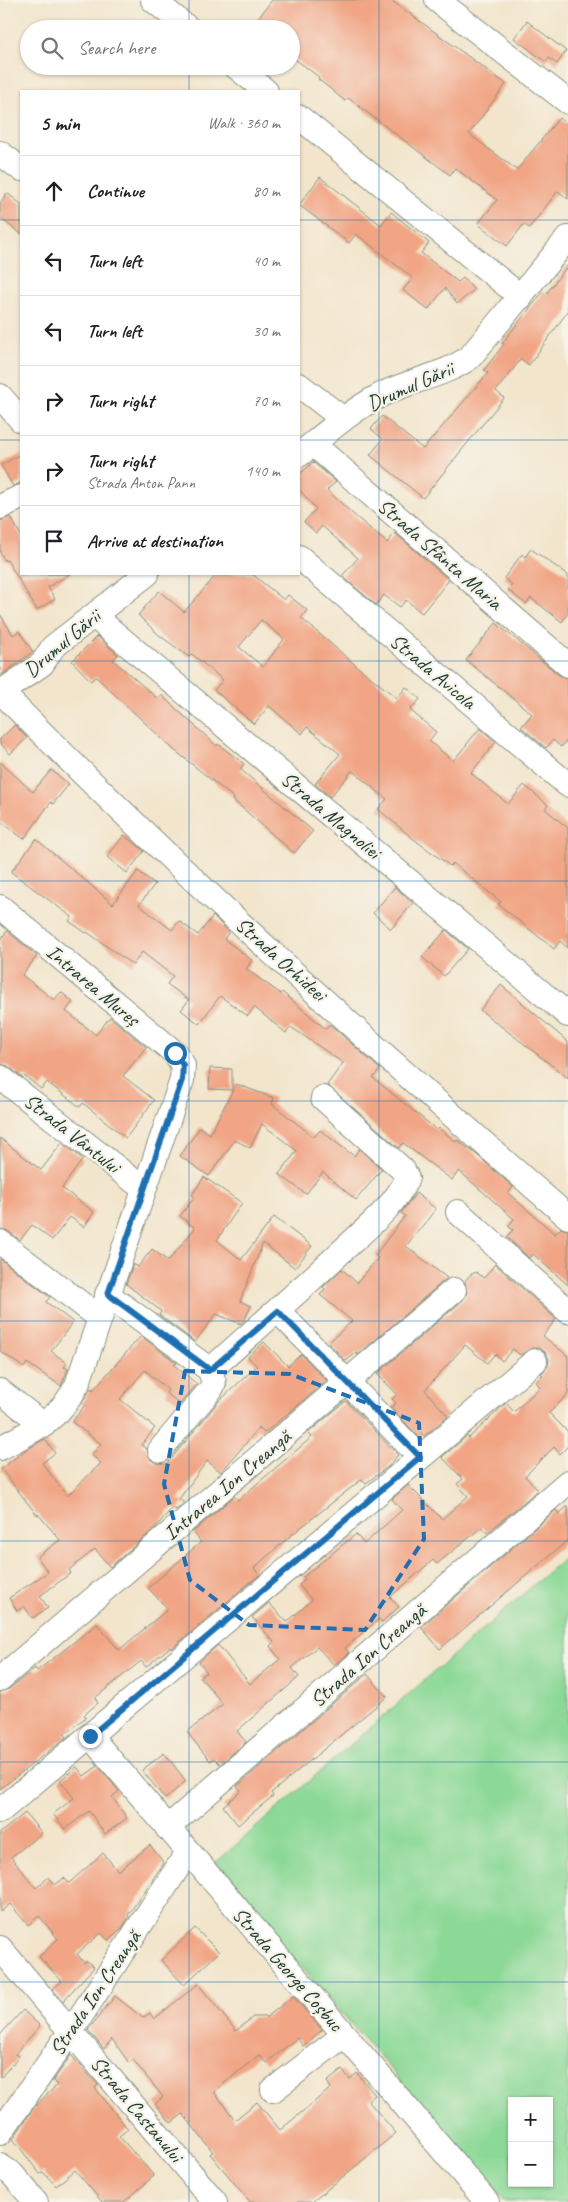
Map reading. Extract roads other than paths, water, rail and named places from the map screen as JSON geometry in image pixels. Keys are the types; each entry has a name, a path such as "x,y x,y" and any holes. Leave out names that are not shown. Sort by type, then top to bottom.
{"street":[{"path":"153,0 177,20"},
{"path":"437,0 568,102"},
{"path":"246,75 265,90"},
{"path":"300,119 521,297"},
{"path":"0,153 20,168"},
{"name":"Drumul Gării","path":"306,449 343,419 380,395 458,366 470,357 568,238"},
{"path":"300,386 343,419"},
{"path":"0,396 20,419"},
{"name":"Strada Sfânta Maria","path":"306,449 568,665"},
{"path":"0,507 20,497"},
{"name":"Strada Avicola","path":"300,559 568,785"},
{"name":"Drumul Gării","path":"1,692 42,664 52,646 146,575"},
{"name":"Strada Magnoliei","path":"94,616 568,1015"},
{"name":"Strada Orhideei","path":"1,692 83,775 236,919 568,1217"},
{"name":"Intrarea Mureș","path":"0,907 175,1053 183,1065 182,1080 144,1189"},
{"name":"Strada Vântului","path":"0,1077 144,1189"},
{"path":"210,1370 278,1311 364,1230 402,1190 407,1178 403,1170 323,1098"},
{"path":"0,1448 44,1424 61,1410 72,1394 144,1189"},
{"path":"458,1212 568,1311"},
{"path":"0,1242 100,1318"},
{"name":"Intrarea Ion Creangă","path":"0,1679 454,1290"},
{"path":"108,1294 210,1370 214,1383 211,1390 160,1450"},
{"path":"278,1311 420,1457"},
{"path":"0,1811 535,1361"},
{"path":"0,1391 44,1424"},
{"name":"Strada Ion Creangă","path":"167,1828 568,1482"},
{"name":"Strada George Coșbuc","path":"90,1736 487,2202"},
{"name":"Strada Ion Creangă","path":"0,2133 71,2031 188,1852"},
{"name":"Strada Castanului","path":"0,1948 215,2202"},
{"path":"274,2090 344,2035"},
{"path":"0,2166 12,2174 36,2202"}]}
